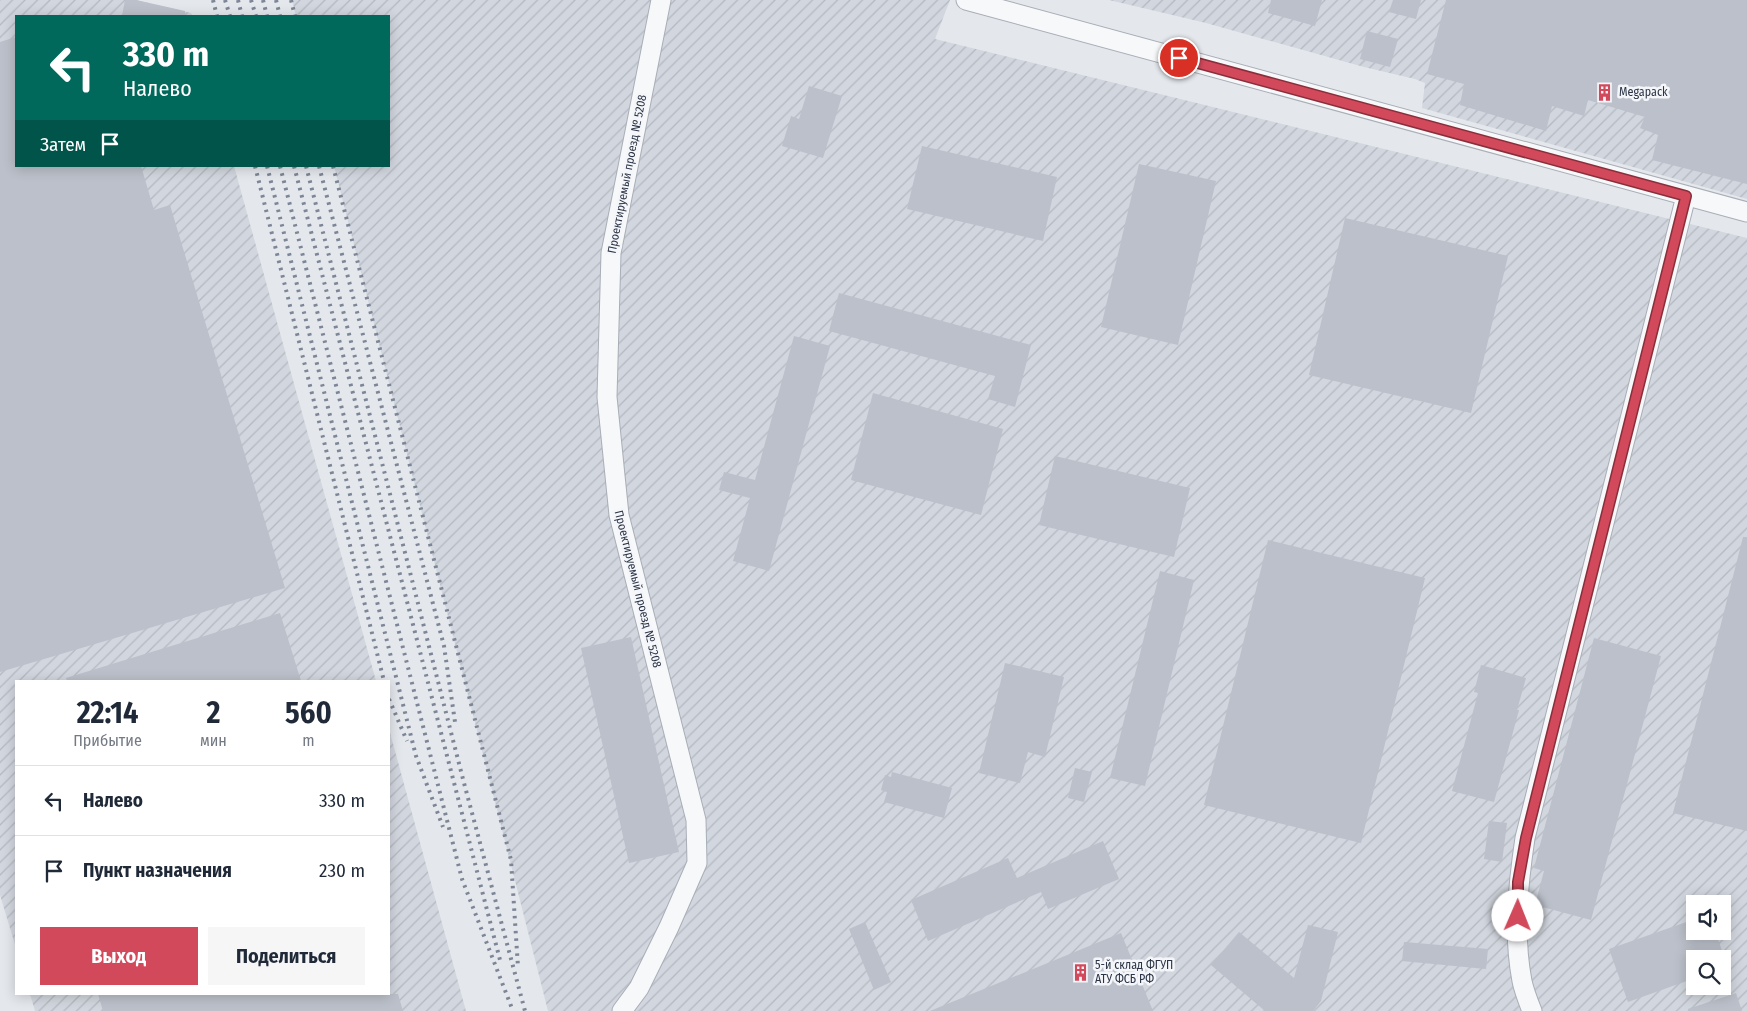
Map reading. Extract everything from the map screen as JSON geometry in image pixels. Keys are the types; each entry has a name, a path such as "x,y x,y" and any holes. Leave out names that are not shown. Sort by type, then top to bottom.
{"street":[{"name":"Проектируемый проезд № 5208","path":"622,1011 639,988 670,928 697,863 696,820 619,515 607,397 611,253 661,0"},
{"path":"966,0 1747,212"},
{"path":"1532,1011 1522,982 1518,932 1518,882 1526,838 1686,196"}],"shaded area":[{"path":"0,0 136,0 191,13 192,15 15,15 15,167 234,167 376,680 15,680 15,945 0,895"},
{"path":"292,0 950,0 935,39 1747,238 1747,1011 548,1011 334,167 390,167 390,15 296,15"},
{"name":"Megapack","path":"1109,0 1747,0 1747,199 1422,108 1425,83 1415,79 1364,67 1206,23"},
{"path":"390,733 466,1011 35,1011 30,995 390,995"}],"building":[{"path":"125,0 136,0 185,11 185,15 122,15"},
{"path":"1271,0 1322,0 1315,26 1268,13"},
{"path":"1393,0 1421,0 1416,19 1389,12"},
{"name":"Megapack","path":"1446,0 1747,0 1747,184 1652,160 1658,135 1640,128 1645,117 1588,100 1584,116 1552,106 1546,131 1460,105 1464,84 1427,74"},
{"path":"1367,31 1398,39 1390,67 1360,59"},
{"path":"15,37 15,167 141,167 154,210 170,205 285,588 0,672 0,42"},
{"path":"809,86 842,96 823,158 782,146 791,116 799,119"},
{"path":"922,146 1057,177 1043,241 907,209"},
{"path":"1139,164 1216,181 1178,345 1101,327"},
{"path":"1345,218 1508,256 1471,413 1309,375"},
{"path":"839,293 1031,345 1015,407 988,399 995,376 829,331"},
{"path":"794,336 830,346 769,571 733,561 750,498 719,490 724,472 755,480"},
{"path":"873,393 1003,429 981,515 851,480"},
{"path":"1055,456 1190,488 1174,557 1039,525"},
{"path":"1743,537 1747,537 1747,831 1673,813"},
{"path":"1268,540 1425,578 1361,843 1204,805"},
{"path":"1160,571 1194,580 1145,786 1110,778"},
{"path":"280,613 301,680 67,680 66,678"},
{"path":"631,637 679,852 629,863 581,648"},
{"path":"1594,638 1661,656 1591,920 1535,905 1544,871 1534,868"},
{"path":"1005,663 1064,677 1045,757 1028,752 1020,783 979,773"},
{"path":"1481,665 1526,678 1494,802 1452,791 1478,693 1474,692"},
{"path":"1075,768 1092,772 1084,802 1068,798"},
{"path":"892,772 952,788 944,818 884,802 887,792 881,790 885,775 891,777"},
{"path":"1489,821 1507,823 1502,862 1484,859"},
{"path":"1103,841 1119,879 1048,909 1041,892 928,941 911,900 1008,858 1017,878"},
{"path":"865,922 891,982 874,990 849,929"},
{"path":"1686,922 1686,940 1718,940 1722,950 1686,950 1686,981 1628,1002 1609,949"},
{"path":"1308,925 1338,932 1321,1001 1313,1011 1265,1011 1211,965 1239,932 1294,978"},
{"name":"5-й склад ФГУП АТУ ФСБ РФ","path":"1121,933 1153,1011 930,1011"},
{"path":"1404,942 1488,949 1486,969 1402,961"},
{"path":"1736,993 1742,1011 1688,1011 1688,1009"},
{"path":"398,994 403,1011 103,1011 98,995"}],"railway":[{"path":"213,0 217,15"},
{"path":"225,0 230,15"},
{"path":"238,0 242,15"},
{"path":"251,0 256,15"},
{"path":"263,0 267,15"},
{"path":"276,0 280,15"},
{"path":"291,0 295,15"},
{"path":"255,167 384,680"},
{"path":"267,167 416,756 443,827"},
{"path":"280,167 462,879 513,1011"},
{"path":"294,167 500,960"},
{"path":"306,167 464,783 525,1011"},
{"path":"319,167 444,646 455,722"},
{"path":"333,167 511,860 518,967"},
{"path":"390,701 407,741"}],"place":[{"name":"Megapack","path":"1605,92"},
{"name":"5-й склад ФГУП АТУ ФСБ РФ","path":"1081,972"}],"route":[{"path":"1179,58 1686,196 1526,838 1518,882 1518,916"}]}
